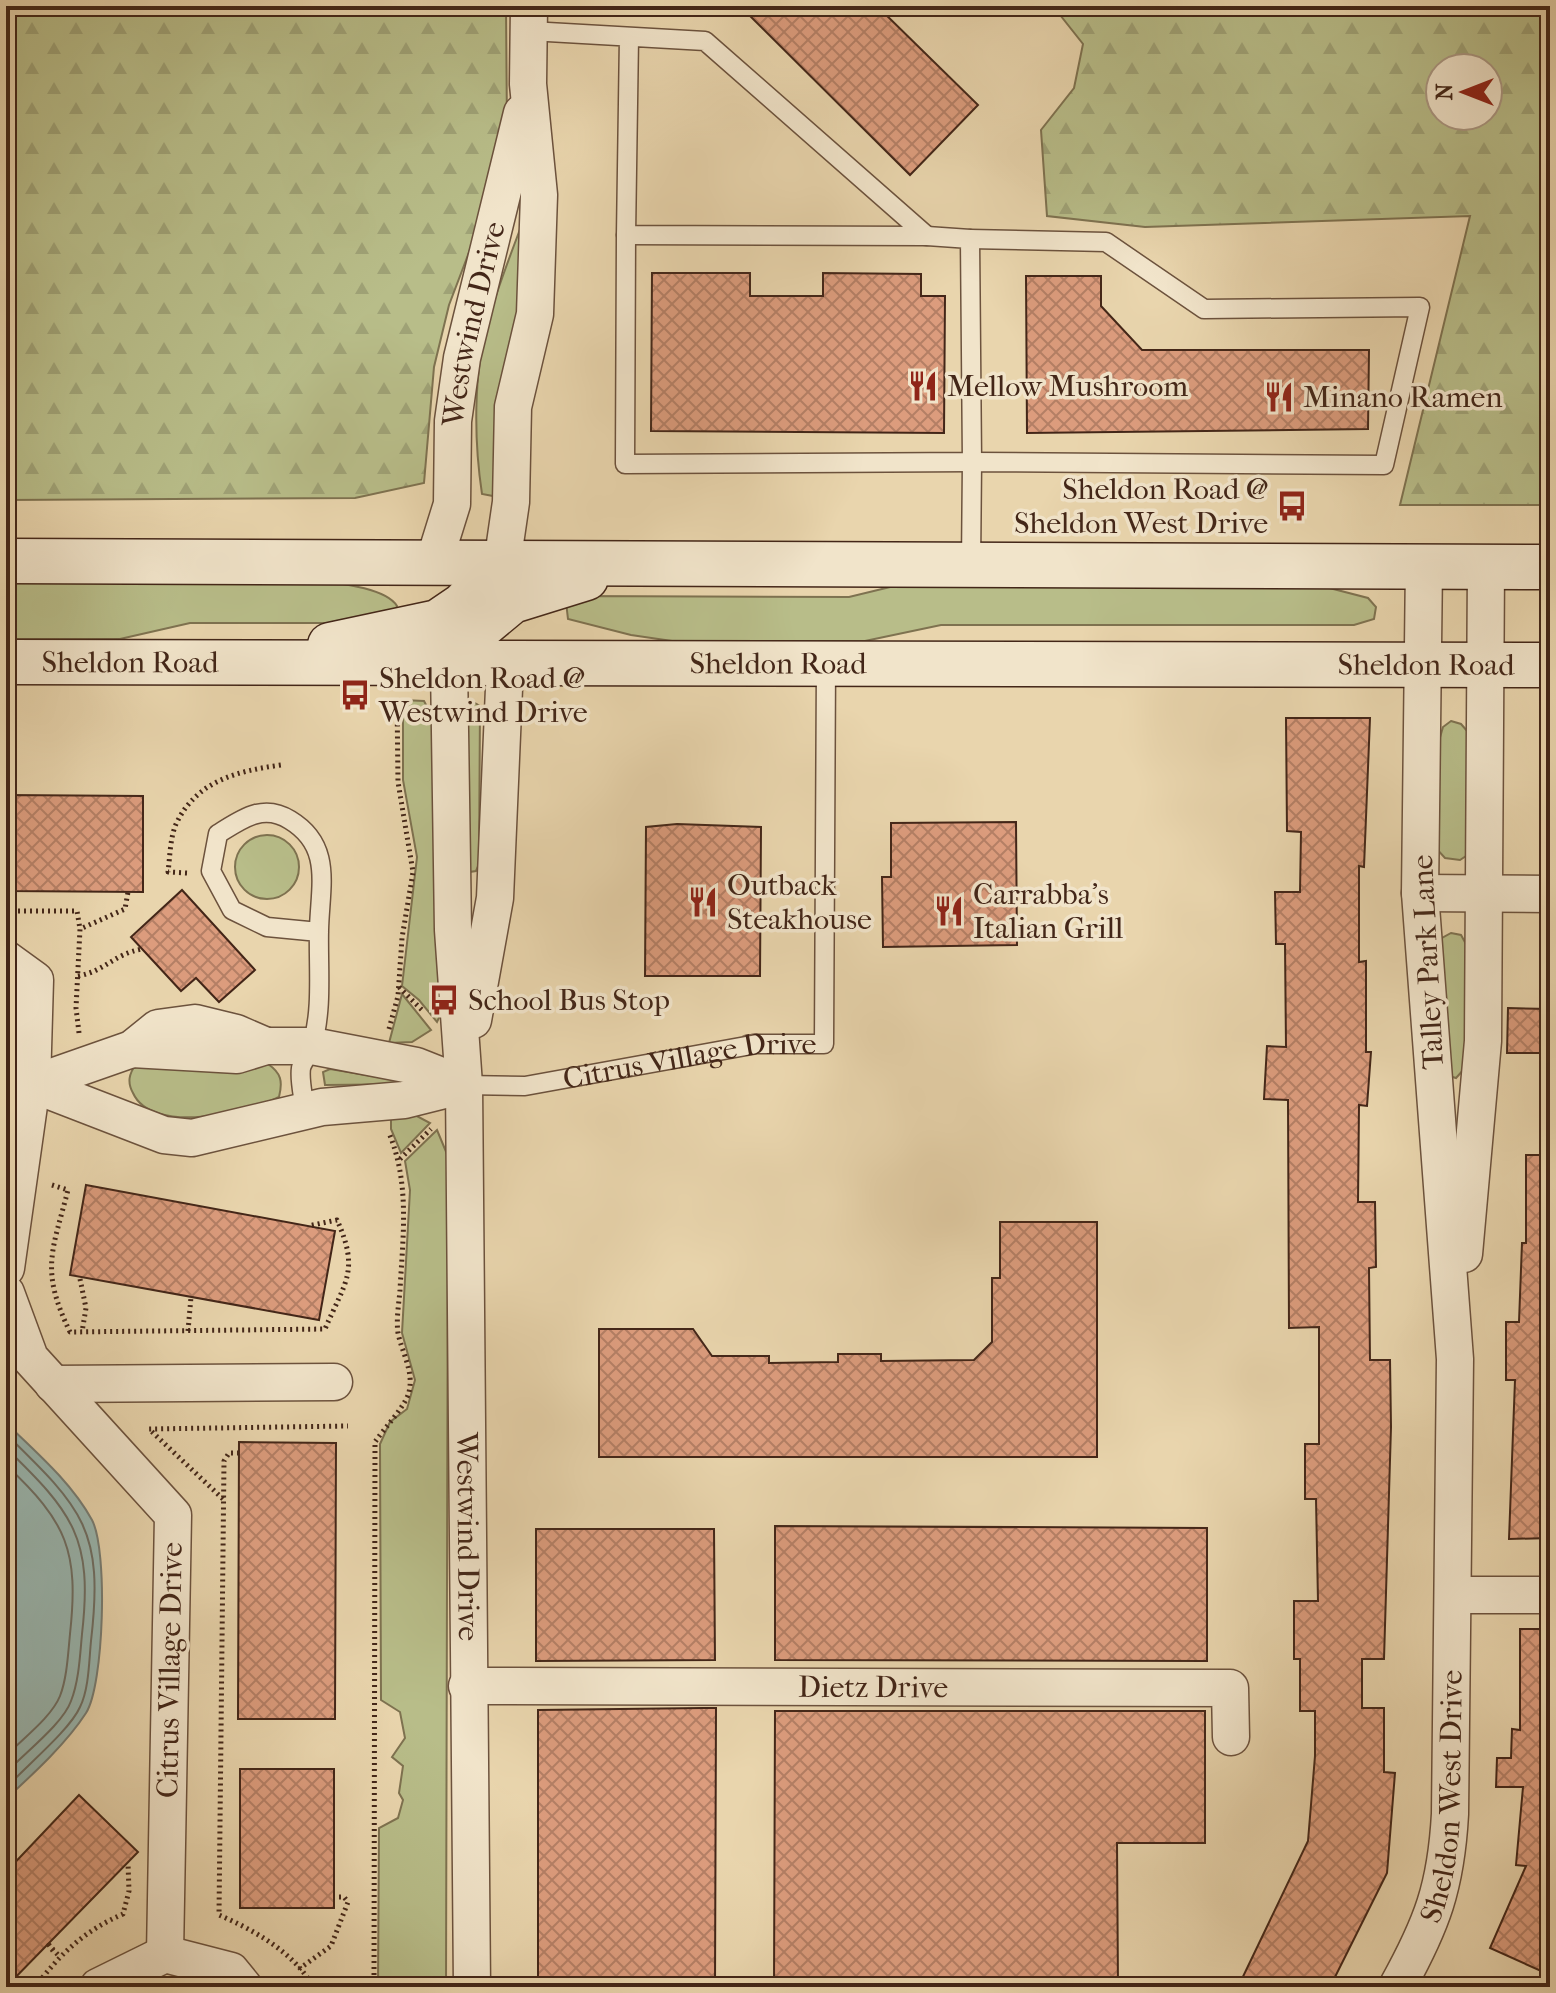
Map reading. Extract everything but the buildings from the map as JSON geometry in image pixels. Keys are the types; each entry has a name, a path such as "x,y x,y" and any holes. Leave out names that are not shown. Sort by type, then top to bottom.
{"main road":[{"path":"6,561 433,565 1424,564 1550,567"},
{"path":"253,661 438,622 463,605 502,564"},
{"path":"449,665 468,635 512,601 631,564"},
{"name":"Sheldon Road","path":"6,662 1550,665"}],"street":[{"name":"Westwind Drive","path":"502,564 511,502 513,407 535,314 539,195 528,84 529,19"},
{"name":"Westwind Drive","path":"433,565 452,504 453,421 462,358 528,84"},
{"name":"Talley Park Lane","path":"1424,564 1420,893 1455,1359"},
{"name":"Talley Park Lane","path":"1453,1595 1455,1359 1483,1041 1486,565"},
{"name":"Westwind Drive","path":"449,665 453,930 464,1085 472,1987"},
{"name":"Westwind Drive","path":"464,1085 495,898 505,665"},
{"path":"1420,893 1550,894"},
{"path":"6,959 35,980 32,1084 6,1268"},
{"name":"Citrus Village Drive","path":"32,1084 158,1028 195,1023 236,1033 266,1046 312,1046 416,1066 464,1085"},
{"path":"112,1048 117,1098 123,1120"},
{"name":"Citrus Village Drive","path":"32,1084 164,1135 192,1138 305,1111 404,1100 464,1085"},
{"name":"Citrus Village Drive","path":"6,1293 30,1358 173,1515 165,1954"},
{"path":"53,1384 334,1382"},
{"path":"1453,1595 1550,1595"},
{"name":"Sheldon West Drive","path":"1397,1987 1429,1930 1447,1867 1453,1595"},
{"name":"Dietz Drive","path":"467,1686 1230,1688 1231,1737"},
{"path":"98,1987 165,1954 231,1971 244,1987"}],"lane":[{"path":"529,19 629,37 705,41 927,236"},
{"path":"626,235 927,236 1106,242 1204,309 1420,307 1384,465 972,462 625,464 626,235 629,37"},
{"path":"970,239 971,565"},
{"name":"Citrus Village Drive","path":"464,1085 525,1086 757,1044 824,1044 826,663"},
{"path":"305,1111 301,1069 312,1046 322,969 319,932 323,881 319,852 307,830 278,812 251,813 218,834 211,871 232,910 267,927 319,932"}],"path":[{"path":"386,1041 399,987 413,872 398,782 397,695"},
{"path":"193,874 168,872 175,824 191,803 216,780 241,770 281,765"},
{"path":"80,929 125,909 128,892"},
{"path":"6,911 77,911 80,929 79,1035 112,1048"},
{"path":"78,976 101,971 120,953 142,949"},
{"path":"399,987 428,1017"},
{"path":"374,1987 375,1442 390,1417 404,1406 410,1389 410,1370 398,1331 405,1194 400,1159 387,1127"},
{"path":"45,1183 68,1190 49,1266 59,1310 70,1332 325,1329 348,1280 351,1256 337,1220 308,1226"},
{"path":"80,1279 86,1308 82,1332"},
{"path":"188,1331 191,1297"},
{"path":"223,1499 149,1429 348,1426"},
{"path":"239,1453 229,1453 224,1461 219,1915 250,1928 299,1969 313,1987"},
{"path":"35,1987 56,1953 92,1928 123,1914 129,1891 128,1863"},
{"path":"299,1969 331,1946 348,1902 344,1897 334,1897"}],"green space":[{"path":"6,6 506,6 507,130 495,184 449,305 434,367 424,483 355,498 6,500"},
{"path":"1053,6 1550,6 1550,505 1400,505 1470,216 1145,227 1047,216 1041,130 1074,88 1083,44"},
{"path":"525,216 528,250 493,496 482,494 479,474 477,385 483,341 492,308"},
{"path":"6,578 313,580 371,590 397,606 393,618 383,623 190,623 120,639 6,639"},
{"path":"919,580 1314,584 1368,598 1376,607 1374,619 1354,625 941,625 865,641 672,641 631,635 568,619 566,602 574,596 849,597"},
{"path":"403,700 424,701 434,720 444,1007 437,1022 419,1000 402,986 417,857 403,780"},
{"path":"475,703 480,706 479,864 476,871 469,872 466,723 468,705"},
{"path":"1451,721 1461,724 1468,732 1469,854 1460,860 1445,858 1434,846 1439,741 1443,727"},
{"path":"267,835 285,841 293,849 299,867 293,885 285,893 267,899 249,893 241,885 235,867 241,849 249,841"},
{"path":"1451,933 1461,935 1466,944 1466,1067 1456,1078 1446,1075 1438,948 1442,938"},
{"path":"402,994 431,1030 412,1042 389,1043"},
{"path":"136,1064 268,1064 281,1082 279,1097 224,1114 179,1117 159,1114 143,1106 131,1089 130,1078"},
{"path":"330,1069 421,1084 325,1085 323,1072"},
{"path":"391,1113 415,1115 430,1123 401,1153 391,1129"},
{"path":"437,1130 447,1154 448,1176 446,1987 378,1987 379,1828 398,1818 403,1800 399,1793 403,1766 392,1757 405,1738 400,1712 381,1700 380,1444 390,1422 407,1409 415,1380 402,1333 410,1190 405,1161"}],"water":[{"path":"6,1423 64,1481 92,1520 100,1559 102,1617 97,1675 86,1713 59,1747 6,1799"}],"place":[{"name":"Mellow Mushroom","path":"923,386"},
{"name":"Minano Ramen","path":"1279,397"},
{"name":"Sheldon Road @ Sheldon West Drive","path":"1292,506"},
{"name":"Sheldon Road @ Westwind Drive","path":"355,695"},
{"name":"Outback Steakhouse","path":"703,902"},
{"name":"Carrabba's Italian Grill","path":"949,911"},
{"name":"School Bus Stop","path":"444,1000"}]}
